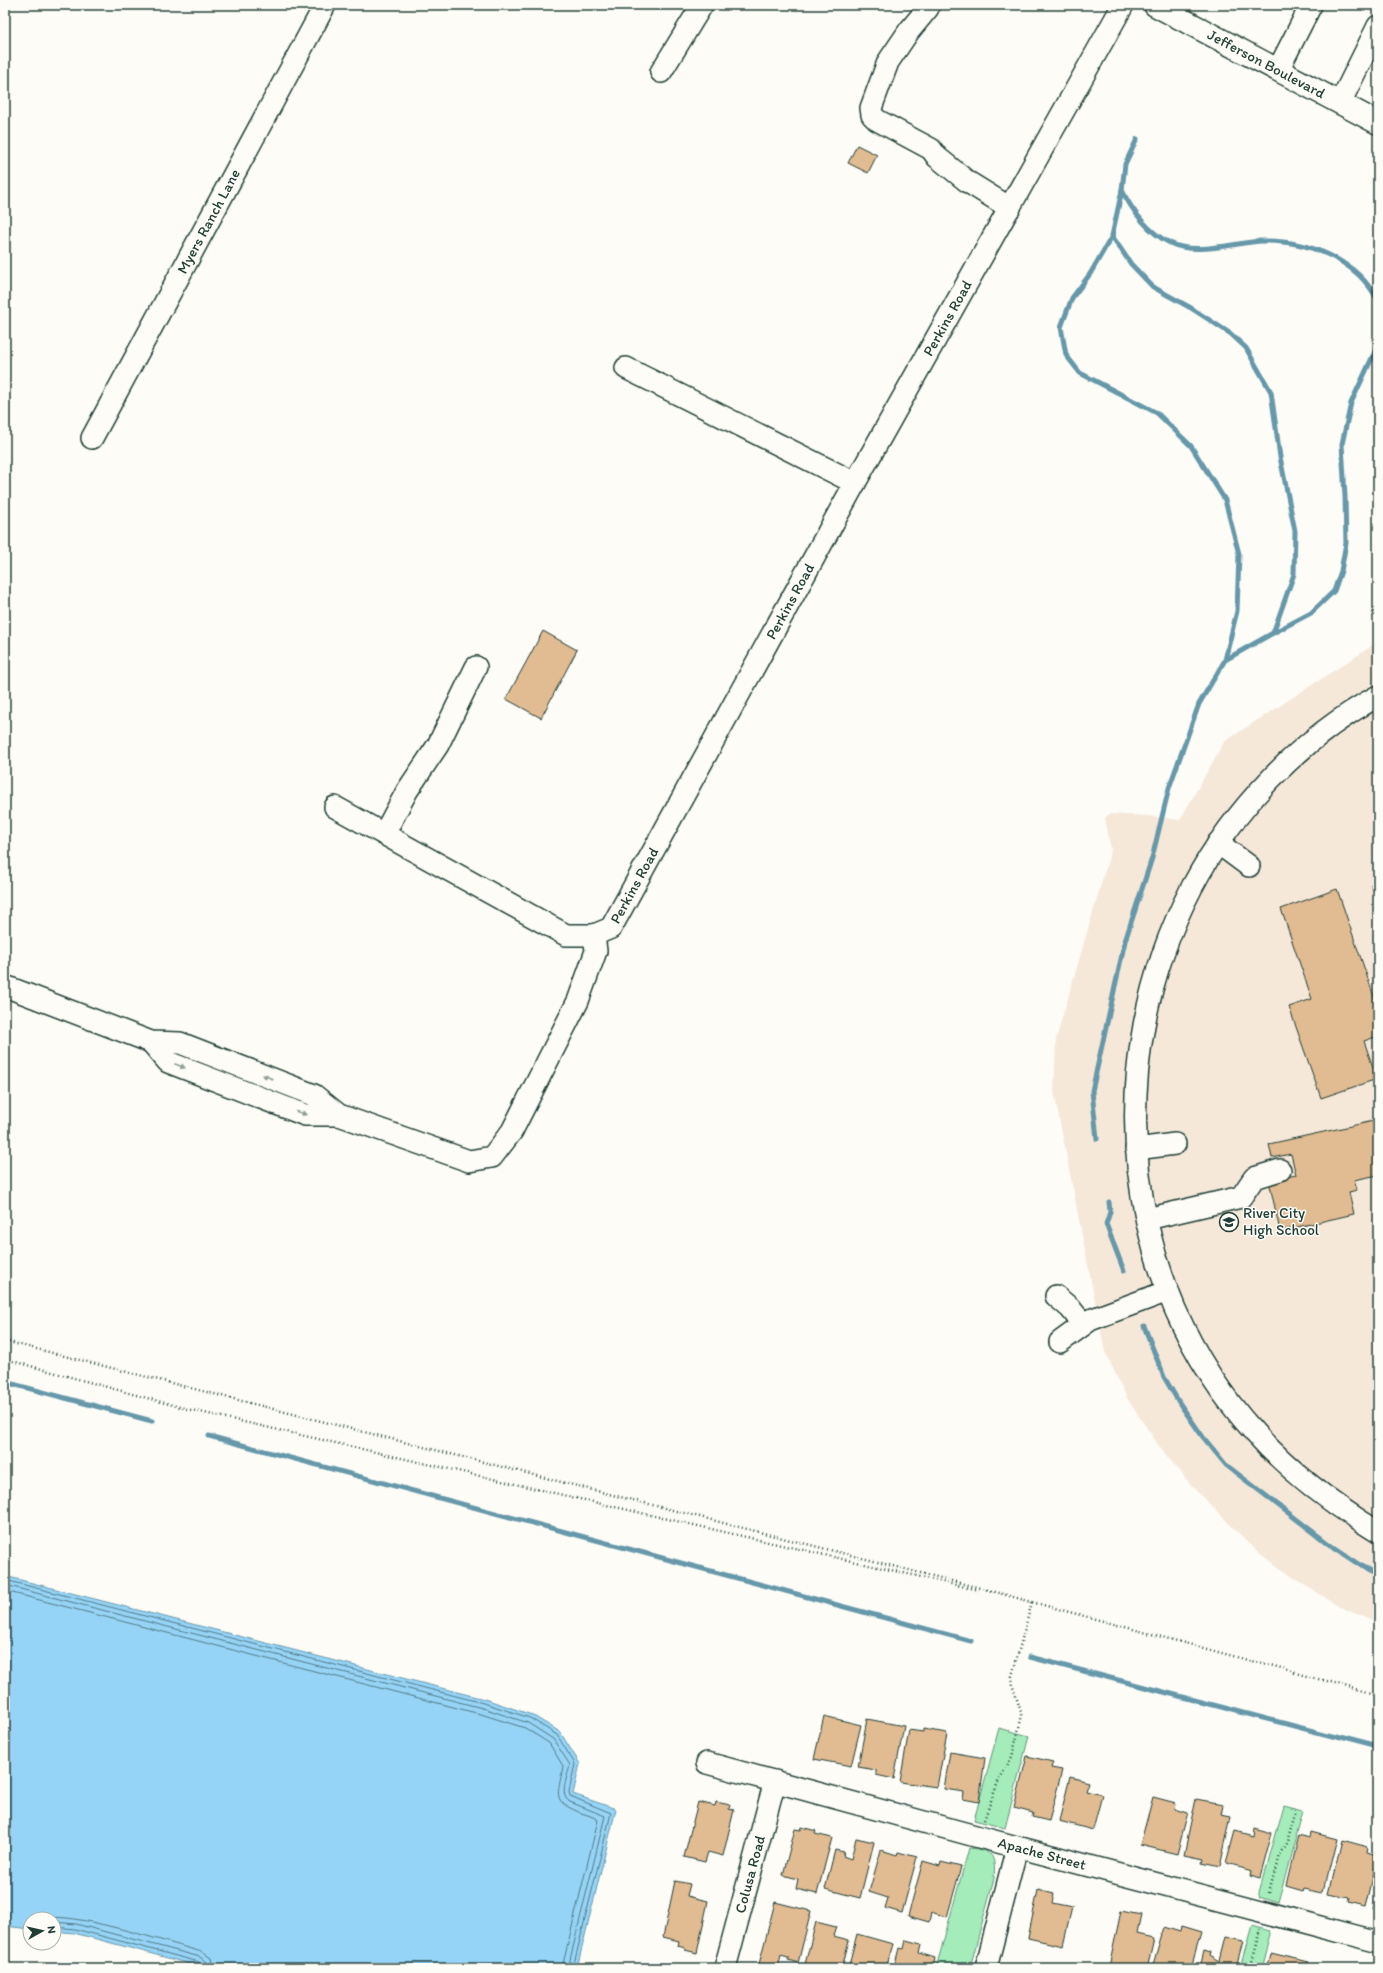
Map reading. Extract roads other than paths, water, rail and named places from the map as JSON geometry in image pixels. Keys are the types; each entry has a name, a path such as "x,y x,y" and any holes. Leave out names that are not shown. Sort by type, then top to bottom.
{"main road":[{"name":"Jefferson Boulevard","path":"1155,5 1378,123"}],"street":[{"name":"Myers Ranch Lane","path":"92,438 325,5"},
{"path":"661,72 702,5"},
{"path":"928,5 928,8 909,31 888,62 871,108 872,115 877,120 930,149 937,157 968,182 1010,208"},
{"name":"Perkins Road","path":"335,806 566,935 594,935 611,928 855,483 1123,5"},
{"path":"1278,70 1311,5"},
{"path":"1340,103 1378,26"},
{"path":"626,368 855,483"},
{"path":"384,834 406,791 438,745 476,667"},
{"path":"1378,696 1305,746 1261,789 1218,843 1182,906 1165,944 1151,990 1143,1026 1138,1064 1134,1123 1139,1176 1154,1247 1168,1291 1191,1340 1208,1370 1233,1406 1254,1432 1292,1470 1346,1513 1378,1532"},
{"path":"1218,843 1249,866"},
{"path":"5,986 151,1042 168,1062 305,1115 339,1115 469,1161 492,1157 512,1131 578,1001 596,951 594,935"},
{"path":"1136,1149 1175,1144"},
{"path":"1147,1219 1241,1197 1254,1178 1280,1170"},
{"path":"1060,1342 1083,1324 1168,1291"},
{"path":"1056,1296 1070,1308 1083,1324"},
{"name":"Apache Street","path":"707,1763 978,1837 1378,1942"},
{"name":"Colusa Road","path":"725,1968 775,1782"},
{"path":"986,1968 1017,1847"}],"water":[{"path":"5,1576 488,1700 532,1715 560,1732 580,1764 573,1794 616,1809 577,1968 205,1968 74,1933 62,1932 62,1911 22,1911 22,1928 5,1926"}],"waterway":[{"path":"1097,1139 1092,1091 1125,941 1152,858 1169,788 1199,704 1225,660 1237,611 1239,554 1225,500 1191,446 1157,413 1080,373 1066,355 1061,327 1072,298 1090,274 1112,236 1122,190 1125,164 1137,139"},
{"path":"1122,190 1142,221 1162,239 1170,243 1180,247 1191,248 1216,247 1263,241 1297,244 1330,255 1344,264 1358,274 1378,301"},
{"path":"1112,236 1131,264 1153,287 1191,308 1231,334 1246,348 1271,392 1280,457 1295,531 1294,574 1273,633"},
{"path":"1225,660 1311,613 1334,591 1341,571 1346,543 1342,444 1351,403 1378,345"},
{"path":"1109,1202 1110,1212 1106,1224 1124,1271"},
{"path":"1144,1326 1164,1377 1180,1404 1203,1437 1226,1465 1334,1548 1378,1577"},
{"path":"5,1382 152,1421"},
{"path":"209,1436 971,1641"},
{"path":"1030,1657 1378,1748"}],"place":[{"name":"River City High School","path":"1229,1222"}]}
